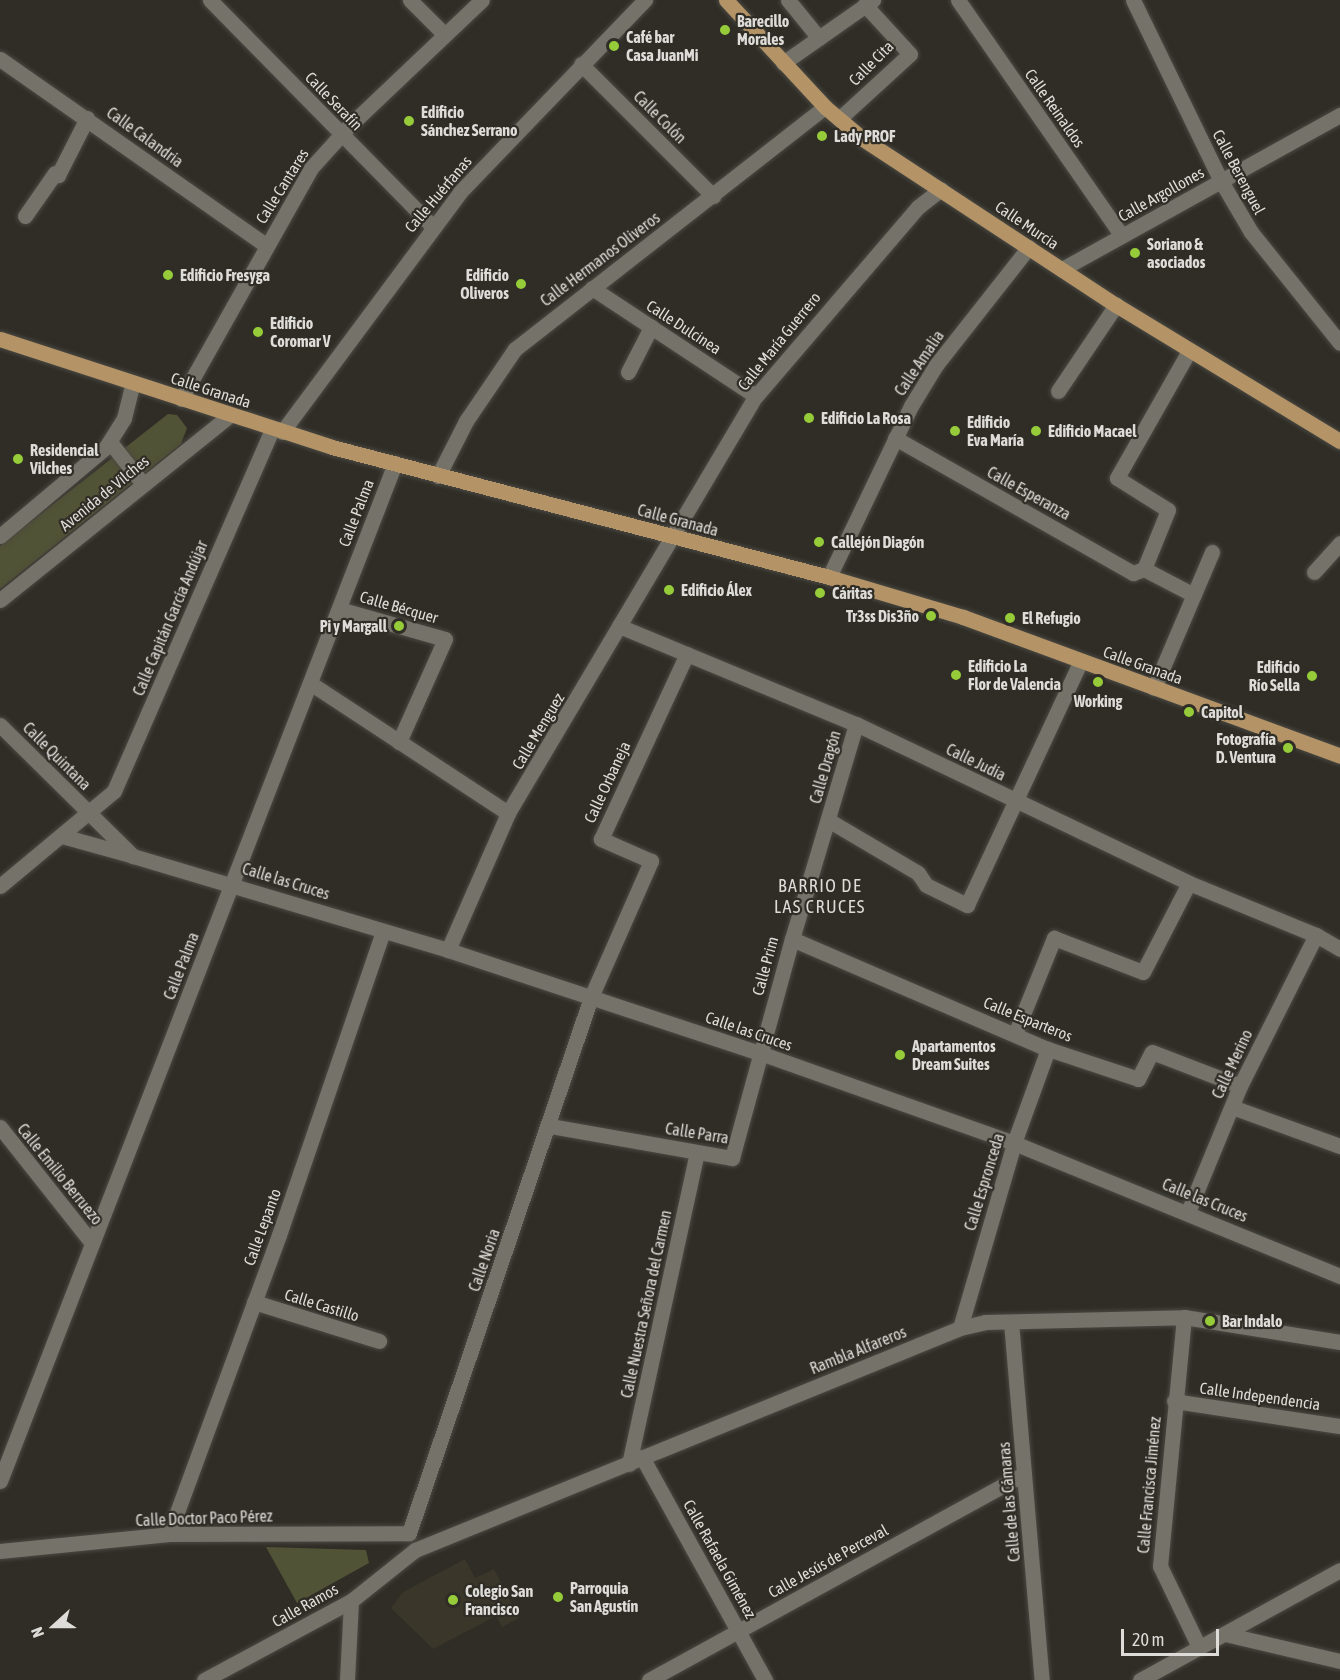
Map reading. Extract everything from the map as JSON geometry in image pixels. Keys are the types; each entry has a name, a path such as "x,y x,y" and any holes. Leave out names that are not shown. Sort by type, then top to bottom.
{"main road":[{"name":"Calle Murcia","path":"726,0 783,63 839,119 940,189 1116,305 1340,441"},
{"name":"Calle Granada","path":"0,339 277,430 438,476 829,577 963,617 1340,756"}],"street":[{"name":"Calle Serafín","path":"210,0 432,226"},
{"path":"411,0 445,35"},
{"name":"Calle Cantares","path":"181,399 311,168 341,134 482,0"},
{"name":"Calle Huérfanas","path":"277,430 432,226 581,64 645,0"},
{"path":"788,0 819,38"},
{"name":"Calle Reinaldos","path":"958,0 1122,236"},
{"name":"Calle Berenguel","path":"1133,0 1221,181 1261,246 1340,343"},
{"path":"783,63 869,3"},
{"name":"Calle Cita","path":"839,119 910,54 869,3"},
{"name":"Calle Calandria","path":"0,58 267,246"},
{"name":"Calle Colón","path":"581,64 713,196"},
{"name":"Calle Hermanos Oliveros","path":"438,476 472,412 515,349 825,106"},
{"name":"Calle Argollones","path":"1062,269 1340,115"},
{"path":"24,216 55,173 58,175 87,118"},
{"name":"Calle María Guerrero","path":"672,537 756,396 918,207 940,189"},
{"name":"Calle Amalia","path":"829,577 895,438 936,365 1029,247"},
{"name":"Calle Dulcinea","path":"592,288 756,396"},
{"path":"1058,391 1116,305"},
{"path":"628,372 651,327"},
{"path":"1144,569 1168,510 1117,478 1189,351"},
{"name":"Avenida de Vilches","path":"0,536 95,460 110,442 124,418 133,382"},
{"name":"Avenida de Vilches","path":"0,600 231,415"},
{"name":"Calle Capitán García Andújar","path":"0,886 90,814 114,791 277,430"},
{"name":"Calle Esperanza","path":"895,438 1133,573 1144,569 1194,595"},
{"path":"110,442 143,484"},
{"name":"Calle Palma","path":"0,1481 6,1447 92,1243 395,464"},
{"name":"Calle Menguez","path":"448,950 508,813 672,537"},
{"path":"1314,572 1340,543"},
{"path":"1154,688 1212,552"},
{"name":"Calle Bécquer","path":"339,609 445,639 399,742"},
{"name":"Calle Judía","path":"619,626 856,724 1189,883 1316,935 1340,948"},
{"name":"Calle Orbaneja","path":"591,997 651,861 600,839 687,654"},
{"path":"828,820 918,873 926,885 967,905 1081,661"},
{"path":"310,683 508,813"},
{"name":"Calle Dragón","path":"828,820 856,724"},
{"name":"Calle Quintana","path":"0,725 90,814"},
{"name":"Calle las Cruces","path":"90,814 133,856"},
{"name":"Calle Prim","path":"760,1053 828,820"},
{"name":"Calle las Cruces","path":"62,836 232,884 448,950 760,1053 1014,1143 1188,1212 1340,1276"},
{"path":"1015,1034 1054,938 1143,972 1189,883"},
{"name":"Calle Lepanto","path":"169,1534 254,1302 383,931"},
{"name":"Calle Merino","path":"1188,1212 1240,1086 1316,935"},
{"name":"Calle Esparteros","path":"792,939 1048,1049 1138,1080 1152,1052 1240,1086"},
{"name":"Calle Noria","path":"409,1533 550,1126 591,997"},
{"name":"Calle Espronceda","path":"960,1328 1014,1143 1048,1049"},
{"name":"Calle Parra","path":"550,1126 732,1158 760,1053"},
{"path":"1232,1107 1340,1146"},
{"name":"Calle Emilio Berruezo","path":"0,1127 92,1243"},
{"name":"Calle Nuestra Señora del Carmen","path":"636,1460 697,1152"},
{"name":"Calle Castillo","path":"254,1302 379,1341"},
{"name":"Rambla Alfareros","path":"415,1550 960,1328 1011,1322 1184,1317 1340,1342"},
{"name":"Calle Francisca Jiménez","path":"1184,1317 1174,1401 1160,1566 1199,1647"},
{"name":"Calle de las Cámaras","path":"1011,1322 1042,1680"},
{"name":"Calle Independencia","path":"1174,1401 1340,1426"},
{"name":"Calle Rafaela Giménez","path":"636,1460 739,1630 765,1680"},
{"name":"Calle Jesús de Perceval","path":"649,1680 1024,1474"},
{"path":"409,1533 415,1550"},
{"name":"Calle Doctor Paco Pérez","path":"0,1551 169,1534 409,1533"},
{"name":"Calle Ramos","path":"204,1680 351,1601 415,1550"},
{"path":"1140,1680 1340,1570"},
{"path":"347,1680 351,1601"},
{"path":"1225,1634 1340,1660"}],"shaded area":[{"name":"Colegio San Francisco","path":"465,1559 475,1578 494,1569 519,1618 502,1627 496,1616 433,1649 391,1608 403,1592"}],"green space":[{"path":"168,414 177,415 187,428 181,444 0,589 0,546"},
{"path":"266,1547 366,1550 369,1563 297,1603"}],"place":[{"name":"Barecillo Morales","path":"725,30"},
{"name":"Café bar Casa JuanMi","path":"614,46"},
{"name":"Edificio Sánchez Serrano","path":"409,121"},
{"name":"Lady PROF","path":"822,136"},
{"name":"Soriano & asociados","path":"1135,253"},
{"name":"Edificio Fresyga","path":"168,275"},
{"name":"Edificio Oliveros","path":"521,284"},
{"name":"Edificio Coromar V","path":"258,332"},
{"name":"Edificio La Rosa","path":"809,418"},
{"name":"Edificio Eva María","path":"955,431"},
{"name":"Edificio Macael","path":"1036,431"},
{"name":"Residencial Vilches","path":"18,459"},
{"name":"Callejón Diagón","path":"819,542"},
{"name":"Edificio Álex","path":"669,590"},
{"name":"Cáritas","path":"820,593"},
{"name":"Tr3ss Dis3ño","path":"931,616"},
{"name":"El Refugio","path":"1010,618"},
{"name":"Pi y Margall","path":"399,626"},
{"name":"Edificio La Flor de Valencia","path":"956,675"},
{"name":"Edificio Río Sella","path":"1312,676"},
{"name":"Working","path":"1098,682"},
{"name":"Capitol","path":"1189,712"},
{"name":"Fotografía D. Ventura","path":"1288,748"},
{"name":"Apartamentos Dream Suites","path":"900,1055"},
{"name":"Bar Indalo","path":"1210,1321"},
{"name":"Parroquia San Agustín","path":"558,1597"},
{"name":"Colegio San Francisco","path":"453,1600"}],"district":[{"name":"BARRIO DE LAS CRUCES","path":"820,897"}]}
